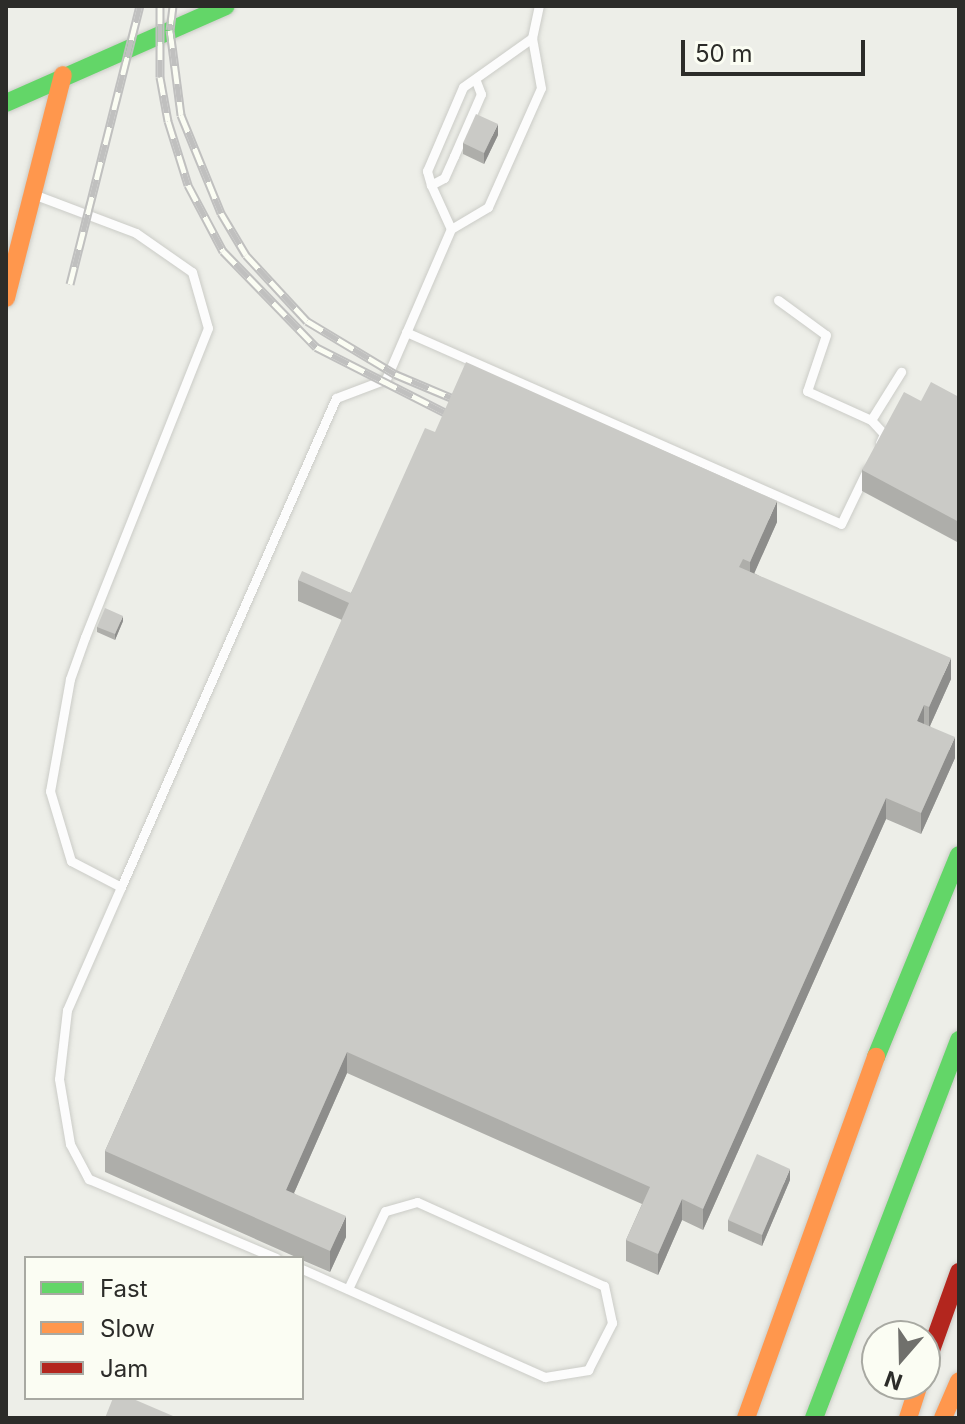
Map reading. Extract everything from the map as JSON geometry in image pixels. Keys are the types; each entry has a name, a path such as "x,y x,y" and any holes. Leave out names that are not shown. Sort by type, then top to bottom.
{"main road":[{"path":"6,103 63,75 226,6"},
{"path":"6,298 63,75"},
{"path":"746,1418 851,1118 959,855"},
{"path":"814,1418 959,1040"},
{"path":"941,1322 959,1272"},
{"path":"943,1418 959,1381"}],"lane":[{"path":"271,1256 89,1179 70,1144 59,1079 67,1010 336,398 386,379 451,229 488,207 541,88 532,38 539,6"},
{"path":"451,229 427,171 463,87 476,81 532,38"},
{"path":"431,185 444,178 481,94 476,81"},
{"path":"33,194 136,233 192,272 208,328 70,679 50,791 71,861 121,887"},
{"path":"406,332 841,524 884,434 871,420 807,391 826,335 778,300"},
{"path":"871,420 901,372"},
{"path":"304,1270 545,1377 588,1370 612,1323 604,1286 417,1202 385,1211 348,1289"}],"building":[{"path":"476,114 498,124 484,153 463,143"},
{"path":"466,362 777,501 750,562 743,559 739,567 951,658 929,707 924,705 917,721 955,737 921,813 886,798 703,1209 682,1199 658,1254 626,1240 650,1187 347,1052 286,1190 346,1216 330,1251 105,1151 349,603 298,580 302,571 351,593 425,428 435,432"},
{"path":"931,382 959,397 959,522 862,470 904,392 921,401"},
{"path":"105,608 123,616 115,634 97,627"},
{"path":"757,1154 790,1169 762,1235 728,1220"},
{"path":"112,1400 136,1400 173,1416 172,1418 105,1418"}],"railway":[{"path":"70,284 140,6"},
{"path":"160,6 160,77 168,121 188,185 223,251 316,347 462,421"},
{"path":"173,6 170,30 181,115 221,213 246,255 307,321 395,374 471,406"}],"traffic: fast":[{"path":"6,103 226,6"},
{"path":"876,1057 959,855"},
{"path":"814,1418 959,1040"}],"traffic: slow":[{"path":"6,298 63,75"},
{"path":"746,1418 876,1057"},
{"path":"943,1418 959,1381"},
{"path":"908,1418 914,1400"}],"traffic: jam":[{"path":"941,1322 959,1272"}]}
